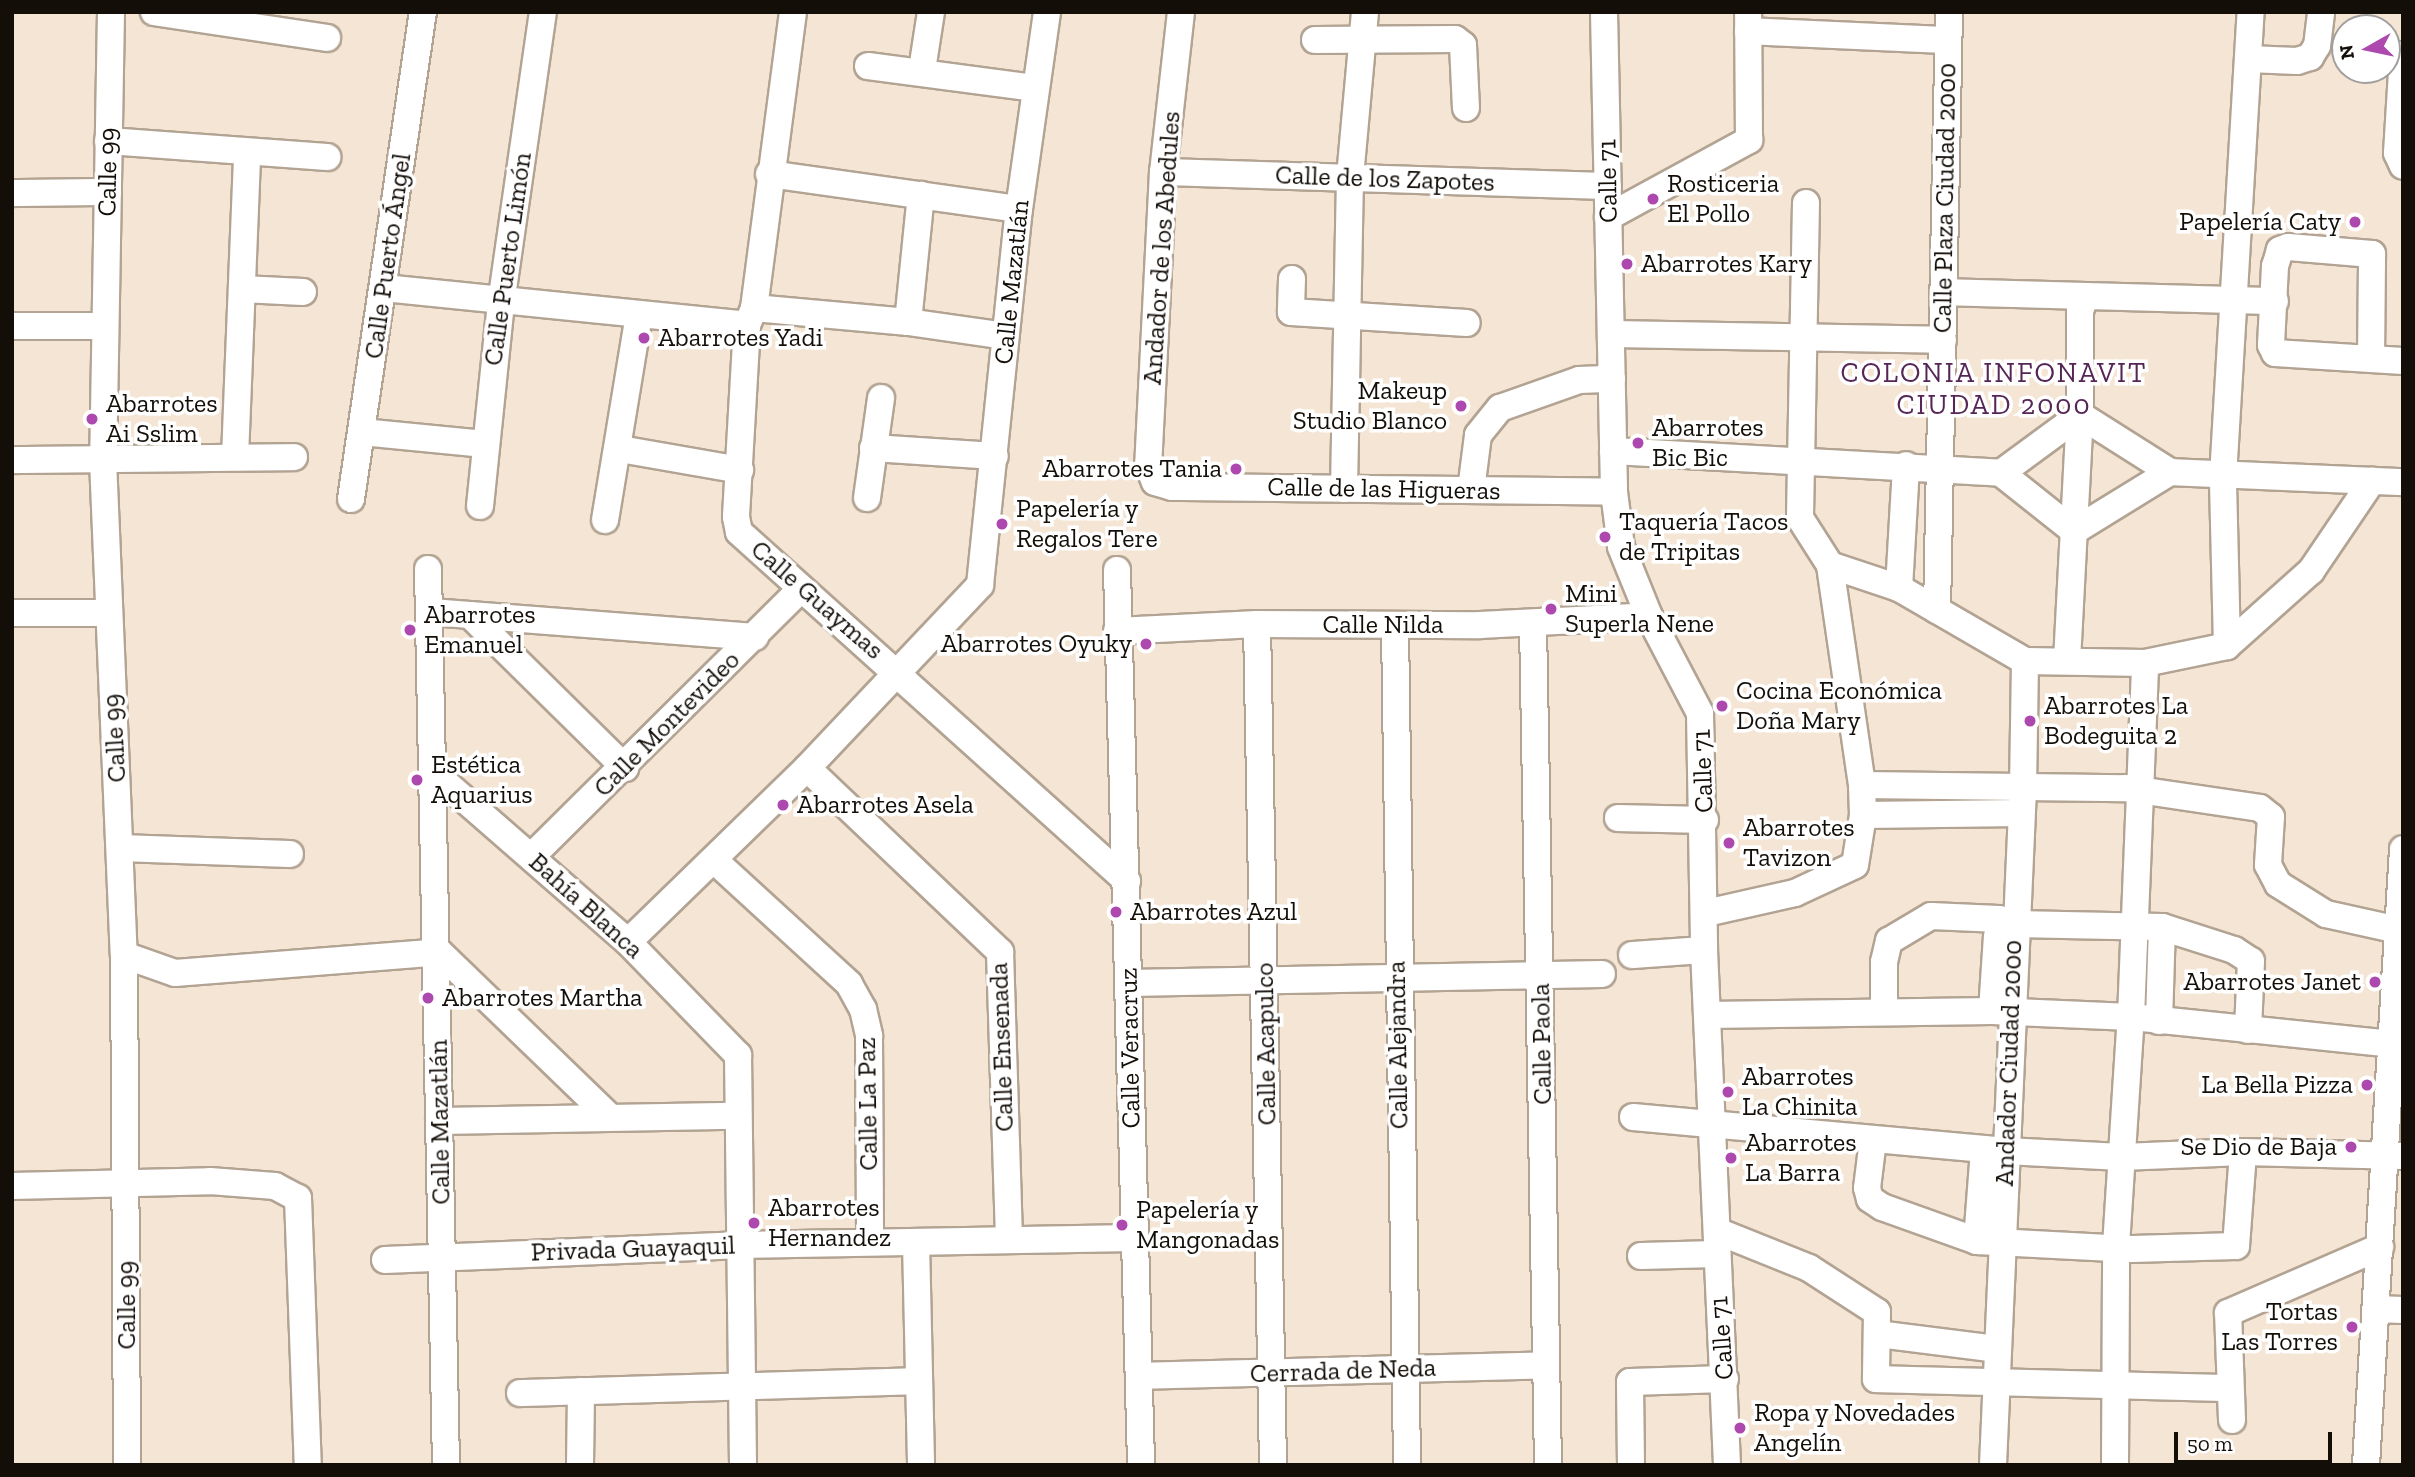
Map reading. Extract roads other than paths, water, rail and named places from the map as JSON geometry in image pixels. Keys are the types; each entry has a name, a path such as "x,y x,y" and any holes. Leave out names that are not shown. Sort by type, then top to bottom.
{"street":[{"name":"Calle 99","path":"111,12 103,460 124,955 127,1465"},
{"path":"153,12 327,38"},
{"name":"Calle Puerto Ángel","path":"351,499 423,12"},
{"name":"Calle Puerto Limón","path":"480,506 484,444 501,303 543,12"},
{"name":"Calle Guaymas","path":"793,12 750,317 736,517 739,532 800,590 899,672 1127,881"},
{"path":"922,70 931,12"},
{"name":"Calle Mazatlán","path":"628,942 715,861 807,768 980,585 1019,209 1047,12"},
{"name":"Andador de los Abedules","path":"1155,482 1148,465 1163,172 1181,12"},
{"path":"1344,489 1350,177 1365,12"},
{"name":"Calle 71","path":"1604,12 1614,492 1621,547 1649,616 1700,713 1705,820 1704,950 1727,1465"},
{"name":"Calle Plaza Ciudad 2000","path":"1937,610 1949,12"},
{"path":"2227,646 2224,477 2251,12"},
{"path":"2248,59 2297,61 2310,57 2316,47 2321,12"},
{"path":"1608,217 1749,140 1748,22 1948,40"},
{"path":"1315,40 1455,39 1463,45 1466,108"},
{"path":"867,66 922,70 1036,88"},
{"path":"2397,84 2397,153 2403,166"},
{"path":"108,141 327,157"},
{"path":"235,457 247,152"},
{"name":"Calle de los Zapotes","path":"1163,172 1608,186"},
{"path":"769,174 1019,209"},
{"path":"12,193 108,192"},
{"path":"908,322 921,195"},
{"path":"1706,914 1795,893 1855,865 1863,815 1830,565 1800,518 1806,202"},
{"path":"2371,358 2372,254 2288,247 2280,250 2275,266 2271,345 2275,354 2403,361"},
{"path":"1292,279 1291,312 1349,313 1468,323"},
{"path":"384,288 501,303 639,315 908,322 1005,336"},
{"path":"242,289 303,292"},
{"path":"1944,292 2085,298 2275,301"},
{"path":"2067,661 2080,415 2080,311 2085,298"},
{"path":"605,520 620,449 639,315"},
{"path":"12,326 105,326"},
{"path":"1611,334 1802,335 1943,340"},
{"path":"1471,490 1478,435 1500,408 1579,380 1612,379"},
{"path":"867,498 881,398"},
{"path":"2080,415 2170,472 2224,477 2403,482"},
{"path":"2001,473 2080,415"},
{"path":"362,432 484,444"},
{"path":"873,448 995,456"},
{"path":"620,449 740,470"},
{"path":"1614,451 1906,465 2001,473 2074,531"},
{"path":"12,460 294,457"},
{"path":"1899,588 1906,465"},
{"path":"2074,531 2170,472"},
{"path":"1830,565 1899,588 2025,661 2145,663 2227,646 2311,571 2372,481"},
{"name":"Calle de las Higueras","path":"1155,482 1172,487 1614,492"},
{"name":"Calle Mazatlán","path":"428,569 439,952 439,1121 446,1465"},
{"path":"1117,570 1117,631"},
{"name":"Calle Montevideo","path":"532,856 625,768 800,590"},
{"path":"431,612 754,636"},
{"path":"12,613 109,613"},
{"path":"470,615 625,768"},
{"name":"Calle Nilda","path":"1117,631 1256,624 1395,626 1533,623 1649,616"},
{"name":"Calle Paola","path":"1533,623 1548,1465"},
{"name":"Calle Acapulco","path":"1256,624 1273,1465"},
{"name":"Calle Alejandra","path":"1395,626 1396,978 1407,1465"},
{"name":"Calle Veracruz","path":"1117,631 1127,881 1133,1238 1141,1465"},
{"name":"Andador Ciudad 2000","path":"1993,1465 1988,1348 1989,1242 2007,921 2022,801 2025,661"},
{"path":"2115,1465 2129,1156 2131,1017 2145,663"},
{"name":"Calle Ensenada","path":"807,768 1000,952 1009,1240"},
{"name":"Bahía Blanca","path":"433,772 628,942 738,1055 737,1245 743,1465"},
{"path":"1861,785 2022,801"},
{"path":"1863,815 2022,801 2044,786 2139,792 2267,811 2268,865 2278,884 2326,914 2398,930"},
{"path":"1618,818 1705,820"},
{"path":"120,848 290,854"},
{"path":"2366,1465 2379,1247 2394,1156 2391,1044 2398,1000 2398,930 2403,853"},
{"name":"Calle La Paz","path":"715,861 849,984 863,1009 869,1036 870,1242"},
{"path":"1884,1012 1884,962 1889,941 1931,916 2134,929 2162,927 2234,950 2251,961 2248,1030"},
{"path":"2158,1021 2162,927"},
{"path":"1633,955 1704,950"},
{"path":"124,955 175,973 439,952 610,1117"},
{"path":"1129,983 1541,973 1602,974"},
{"path":"1707,1016 1884,1012 2131,1017 2391,1044"},
{"path":"439,1121 736,1116"},
{"path":"1633,1117 1995,1150 2129,1156 2243,1152 2394,1156"},
{"path":"1872,1140 1870,1199 1989,1242 2124,1247 2236,1246 2243,1152"},
{"path":"12,1186 210,1181 275,1186 298,1198 307,1465"},
{"name":"Privada Guayaquil","path":"385,1260 737,1245 1133,1238"},
{"path":"916,1242 917,1381 921,1465"},
{"path":"1641,1256 1717,1243 1808,1268 1877,1311 1876,1380 2230,1388"},
{"path":"2232,1420 2228,1313 2379,1247"},
{"path":"2376,1309 2403,1311"},
{"path":"1878,1334 1988,1348"},
{"name":"Cerrada de Neda","path":"1139,1376 1546,1365"},
{"path":"1631,1465 1630,1382 1725,1379"},
{"path":"520,1393 917,1381"},
{"path":"580,1465 581,1391"}],"place":[{"name":"Rosticeria El Pollo","path":"1653,199"},
{"name":"Papelería Caty","path":"2355,222"},
{"name":"Abarrotes Kary","path":"1627,264"},
{"name":"Abarrotes Yadi","path":"644,338"},
{"name":"Makeup Studio Blanco","path":"1461,406"},
{"name":"Abarrotes Ai Sslim","path":"92,419"},
{"name":"Abarrotes Bic Bic","path":"1638,443"},
{"name":"Abarrotes Tania","path":"1236,469"},
{"name":"Papelería y Regalos Tere","path":"1002,524"},
{"name":"Taquería Tacos de Tripitas","path":"1605,537"},
{"name":"Mini Superla Nene","path":"1551,609"},
{"name":"Abarrotes Emanuel","path":"410,630"},
{"name":"Abarrotes Oyuky","path":"1146,644"},
{"name":"Cocina Económica Doña Mary","path":"1722,706"},
{"name":"Abarrotes La Bodeguita 2","path":"2030,721"},
{"name":"Estética Aquarius","path":"417,780"},
{"name":"Abarrotes Asela","path":"783,805"},
{"name":"Abarrotes Tavizon","path":"1729,843"},
{"name":"Abarrotes Azul","path":"1116,912"},
{"name":"Abarrotes Janet","path":"2375,982"},
{"name":"Abarrotes Martha","path":"428,998"},
{"name":"La Bella Pizza","path":"2367,1085"},
{"name":"Abarrotes La Chinita","path":"1728,1092"},
{"name":"Se Dio de Baja","path":"2351,1147"},
{"name":"Abarrotes La Barra","path":"1731,1158"},
{"name":"Abarrotes Hernandez","path":"754,1223"},
{"name":"Papelería y Mangonadas","path":"1122,1225"},
{"name":"Tortas Las Torres","path":"2352,1327"},
{"name":"Ropa y Novedades Angelín","path":"1740,1428"}],"district":[{"name":"COLONIA INFONAVIT CIUDAD 2000","path":"1994,389"}]}
